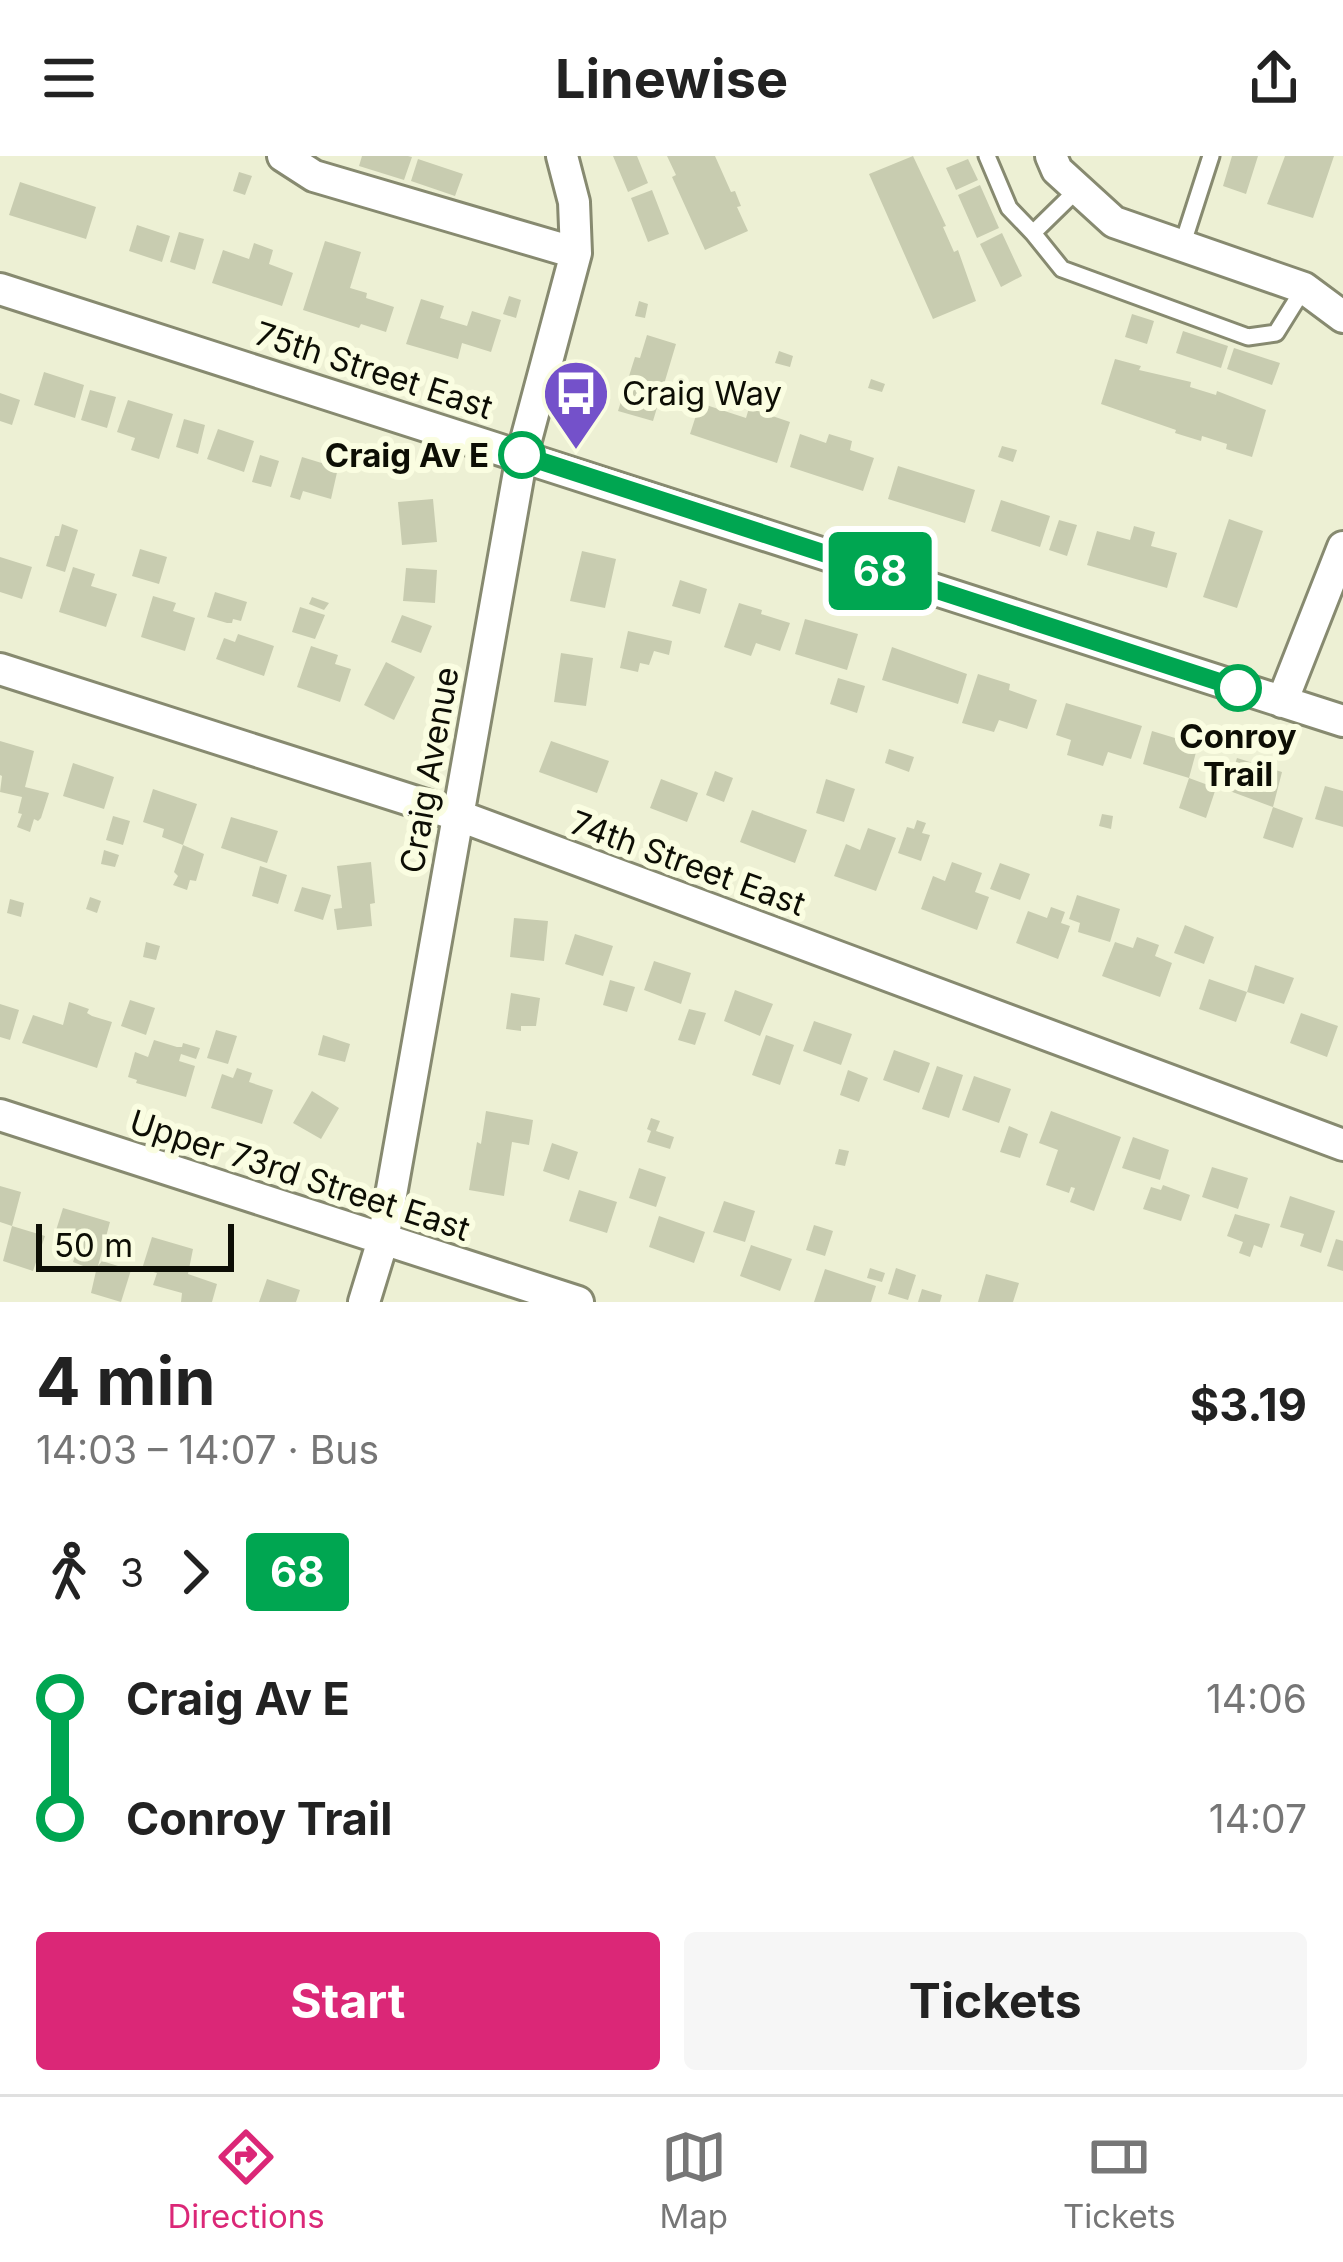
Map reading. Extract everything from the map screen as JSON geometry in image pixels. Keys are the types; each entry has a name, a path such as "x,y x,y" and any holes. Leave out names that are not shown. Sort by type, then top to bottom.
{"street":[{"path":"283,156 314,176 577,253 574,202 562,156"},
{"path":"1051,156 1058,170 1114,222 1304,288 1343,317"},
{"name":"Craig Avenue","path":"364,1302 383,1240 522,455 577,253"},
{"name":"75th Street East","path":"0,289 1343,721"},
{"path":"1282,702 1343,547"},
{"name":"74th Street East","path":"0,669 457,815 1343,1145"},
{"name":"Upper 73rd Street East","path":"0,1115 578,1302"}],"lane":[{"path":"987,156 1010,208 1062,269 1248,337 1276,333 1304,288"},
{"path":"1183,246 1211,156"},
{"path":"1033,233 1078,189"}],"building":[{"path":"362,156 412,157 404,180 359,166"},
{"path":"613,156 637,156 648,183 628,192"},
{"path":"667,156 715,156 731,192 735,191 748,231 705,250"},
{"path":"913,156 954,252 958,250 976,301 933,319 869,174"},
{"path":"1232,156 1258,156 1246,194 1223,186"},
{"path":"1285,156 1334,156 1313,218 1267,204"},
{"path":"418,159 463,174 455,196 411,181"},
{"path":"968,159 978,180 956,190 946,168"},
{"path":"239,172 252,176 245,195 233,191"},
{"path":"20,182 96,207 86,239 9,215"},
{"path":"980,185 999,228 977,238 958,195"},
{"path":"652,190 669,234 648,242 631,198"},
{"path":"137,225 170,236 162,262 129,251"},
{"path":"179,232 204,239 195,270 170,262"},
{"path":"1002,233 1022,276 1001,287 980,244"},
{"path":"325,241 361,252 350,288 394,307 386,332 303,310"},
{"path":"254,243 273,250 269,264 293,273 282,306 212,283 223,250 249,259"},
{"path":"509,296 521,300 516,318 503,314"},
{"path":"421,299 444,306 440,318 467,326 472,311 501,320 491,352 462,343 458,359 406,344"},
{"path":"639,301 648,304 645,318 635,316"},
{"path":"1132,314 1154,321 1147,344 1125,337"},
{"path":"1183,331 1228,346 1221,368 1176,353"},
{"path":"647,335 676,344 653,421 618,411"},
{"path":"1234,348 1280,363 1272,385 1227,369"},
{"path":"779,351 793,356 790,367 775,363"},
{"path":"1115,359 1266,410 1252,457 1226,449 1227,444 1175,433 1101,404"},
{"path":"44,372 84,385 75,418 34,405"},
{"path":"871,379 885,384 882,392 868,388"},
{"path":"90,390 116,397 107,428 81,420"},
{"path":"0,393 20,400 12,425 0,421"},
{"path":"128,400 173,414 159,459 131,450 135,438 117,432"},
{"path":"700,403 746,418 749,408 790,422 777,463 690,434"},
{"path":"184,419 205,425 198,454 176,447"},
{"path":"218,429 254,441 244,472 207,459"},
{"path":"800,434 826,443 829,434 852,441 850,450 874,458 863,491 790,467"},
{"path":"1002,446 1017,450 1013,462 998,457"},
{"path":"260,455 279,461 271,487 252,482"},
{"path":"302,457 338,468 331,499 303,491 300,500 290,497"},
{"path":"898,466 975,490 965,523 888,499"},
{"path":"433,499 437,542 402,545 398,502"},
{"path":"1001,500 1050,516 1040,547 991,531"},
{"path":"1229,519 1263,531 1237,608 1203,597"},
{"path":"1059,520 1077,525 1067,556 1049,550"},
{"path":"62,524 78,530 65,572 46,566"},
{"path":"1134,526 1155,532 1151,546 1177,553 1167,588 1087,565 1097,531 1130,540"},
{"path":"140,549 167,557 159,584 132,576"},
{"path":"582,551 616,559 605,608 570,601"},
{"path":"0,557 32,567 22,599 0,592"},
{"path":"73,567 95,574 91,586 117,594 106,627 59,612"},
{"path":"406,568 437,570 435,603 403,601"},
{"path":"680,580 707,589 700,614 672,606"},
{"path":"215,592 247,602 241,621 227,623 207,617"},
{"path":"153,596 176,603 173,611 195,618 185,651 141,637"},
{"path":"312,597 329,603 324,610 309,604"},
{"path":"739,603 790,623 780,651 756,643 751,656 724,647"},
{"path":"300,607 325,615 315,639 292,632"},
{"path":"402,615 432,626 421,653 391,642"},
{"path":"805,619 858,634 847,670 795,654"},
{"path":"628,631 672,641 669,655 654,651 649,665 640,663 638,672 620,668"},
{"path":"238,634 274,646 264,676 216,659 224,638 235,642"},
{"path":"311,646 338,655 335,664 351,669 340,702 297,687"},
{"path":"892,647 967,674 958,704 882,680"},
{"path":"561,653 593,658 586,706 554,702"},
{"path":"386,662 415,677 394,720 364,705"},
{"path":"978,674 1010,684 1009,690 1037,700 1027,729 999,720 994,732 962,723"},
{"path":"838,678 865,686 857,713 830,704"},
{"path":"1066,703 1142,726 1131,759 1108,752 1103,766 1067,755 1071,740 1056,735"},
{"path":"1152,731 1198,745 1189,778 1143,764"},
{"path":"0,741 34,751 25,787 49,793 41,818 34,819 30,832 17,827 22,797 0,792"},
{"path":"551,741 609,761 597,793 539,772"},
{"path":"889,749 914,757 909,772 885,763"},
{"path":"1237,758 1282,772 1273,807 1227,790"},
{"path":"73,763 114,777 104,809 63,796"},
{"path":"715,771 733,778 724,802 706,795"},
{"path":"1189,778 1216,788 1206,818 1179,808"},
{"path":"661,779 698,793 687,822 650,808"},
{"path":"826,779 855,789 844,822 816,813"},
{"path":"1325,786 1343,791 1343,827 1315,819"},
{"path":"153,789 197,804 183,845 162,837 164,829 143,822"},
{"path":"1273,807 1303,818 1293,848 1263,838"},
{"path":"752,810 807,830 795,863 740,842"},
{"path":"1102,814 1113,816 1111,829 1099,826"},
{"path":"113,816 130,821 123,845 106,840"},
{"path":"231,817 278,831 267,863 221,848"},
{"path":"917,820 926,823 922,833 930,835 921,861 898,853 907,827 914,829"},
{"path":"868,828 896,838 876,891 834,876 846,844 860,850"},
{"path":"183,845 204,854 196,881 190,880 187,890 173,885"},
{"path":"104,850 119,855 115,867 101,864"},
{"path":"371,862 372,926 337,930 334,909 342,908 337,866"},
{"path":"952,862 982,873 975,892 989,897 977,930 921,909 933,876 945,881"},
{"path":"1000,863 1030,874 1020,900 990,889"},
{"path":"260,866 287,875 278,904 252,896"},
{"path":"302,887 331,895 323,920 294,911"},
{"path":"1077,895 1120,909 1110,942 1078,932 1080,923 1069,919"},
{"path":"90,897 101,901 97,913 86,909"},
{"path":"10,899 24,903 21,917 7,913"},
{"path":"1051,907 1065,912 1061,923 1070,926 1058,959 1016,943 1028,911 1047,918"},
{"path":"514,918 548,921 544,961 510,957"},
{"path":"1185,925 1214,937 1204,964 1174,953"},
{"path":"575,934 613,946 603,976 565,964"},
{"path":"1137,937 1159,945 1155,956 1172,963 1160,997 1102,976 1115,942 1133,948"},
{"path":"146,942 160,946 156,960 143,957"},
{"path":"654,961 691,973 681,1004 644,990"},
{"path":"1255,965 1294,978 1284,1004 1247,992"},
{"path":"1209,979 1247,992 1236,1022 1199,1009"},
{"path":"610,980 635,987 627,1012 603,1005"},
{"path":"735,990 773,1004 760,1036 724,1021"},
{"path":"511,993 540,998 536,1026 506,1029"},
{"path":"130,1000 155,1008 146,1035 121,1026"},
{"path":"69,1002 112,1022 97,1068 22,1043 33,1015 63,1025"},
{"path":"0,1004 19,1010 10,1040 0,1037"},
{"path":"689,1009 706,1013 695,1045 678,1040"},
{"path":"1301,1013 1338,1026 1327,1057 1290,1043"},
{"path":"814,1021 852,1034 841,1065 803,1051"},
{"path":"216,1030 237,1036 228,1064 207,1058"},
{"path":"323,1035 350,1044 345,1062 318,1055"},
{"path":"766,1035 794,1045 780,1085 752,1075"},
{"path":"154,1040 200,1048 196,1059 181,1054 179,1061 195,1066 186,1097 128,1077 135,1052 148,1057"},
{"path":"894,1050 930,1063 919,1093 883,1080"},
{"path":"937,1066 963,1075 949,1118 922,1109"},
{"path":"237,1068 252,1073 249,1082 273,1090 262,1124 211,1108 222,1074 233,1078"},
{"path":"848,1070 868,1078 859,1102 840,1095"},
{"path":"974,1076 1011,1089 999,1123 962,1110"},
{"path":"312,1091 339,1108 321,1139 293,1123"},
{"path":"486,1111 533,1120 529,1145 512,1142 504,1196 469,1190"},
{"path":"1051,1111 1121,1137 1094,1211 1070,1202 1075,1188 1069,1193 1046,1185 1058,1150 1039,1143"},
{"path":"651,1118 660,1121 656,1131 674,1137 670,1149 647,1142"},
{"path":"1009,1126 1028,1134 1020,1158 1000,1152"},
{"path":"1133,1137 1169,1150 1160,1180 1122,1168"},
{"path":"552,1143 578,1152 569,1180 543,1171"},
{"path":"839,1149 849,1151 845,1166 835,1164"},
{"path":"1212,1167 1248,1178 1238,1209 1202,1197"},
{"path":"639,1168 666,1177 656,1207 629,1198"},
{"path":"1163,1185 1190,1195 1181,1221 1143,1209 1151,1187 1161,1190"},
{"path":"0,1186 21,1192 12,1226 0,1222"},
{"path":"579,1190 617,1202 607,1233 569,1221"},
{"path":"1290,1196 1335,1211 1321,1253 1300,1246 1304,1234 1280,1227"},
{"path":"724,1201 755,1211 745,1242 713,1232"},
{"path":"63,1208 110,1222 98,1266 102,1261 131,1270 121,1302 91,1293 96,1271 73,1262 78,1247 53,1240"},
{"path":"1235,1214 1270,1224 1262,1248 1254,1245 1250,1257 1239,1253 1243,1242 1227,1236"},
{"path":"659,1216 705,1232 694,1263 649,1247"},
{"path":"814,1225 833,1231 825,1256 806,1250"},
{"path":"12,1226 45,1236 33,1271 3,1261"},
{"path":"152,1237 193,1249 188,1274 217,1284 212,1302 181,1302 182,1293 153,1285 157,1273 142,1269"},
{"path":"1336,1239 1343,1241 1343,1271 1327,1266"},
{"path":"751,1245 792,1259 780,1291 740,1276"},
{"path":"870,1268 885,1273 882,1282 867,1278"},
{"path":"896,1268 916,1275 908,1300 888,1294"},
{"path":"825,1269 876,1286 871,1302 814,1302"},
{"path":"986,1274 1019,1283 1013,1302 978,1302"},
{"path":"267,1279 300,1290 296,1302 259,1302"},
{"path":"922,1289 942,1295 940,1302 918,1302"}],"bus line":[{"name":"68","path":"522,455 1238,688"}],"place":[{"name":"Craig Way","path":"576,452"},
{"name":"Craig Av E","path":"522,455"},
{"name":"Conroy Trail","path":"1238,688"}]}
